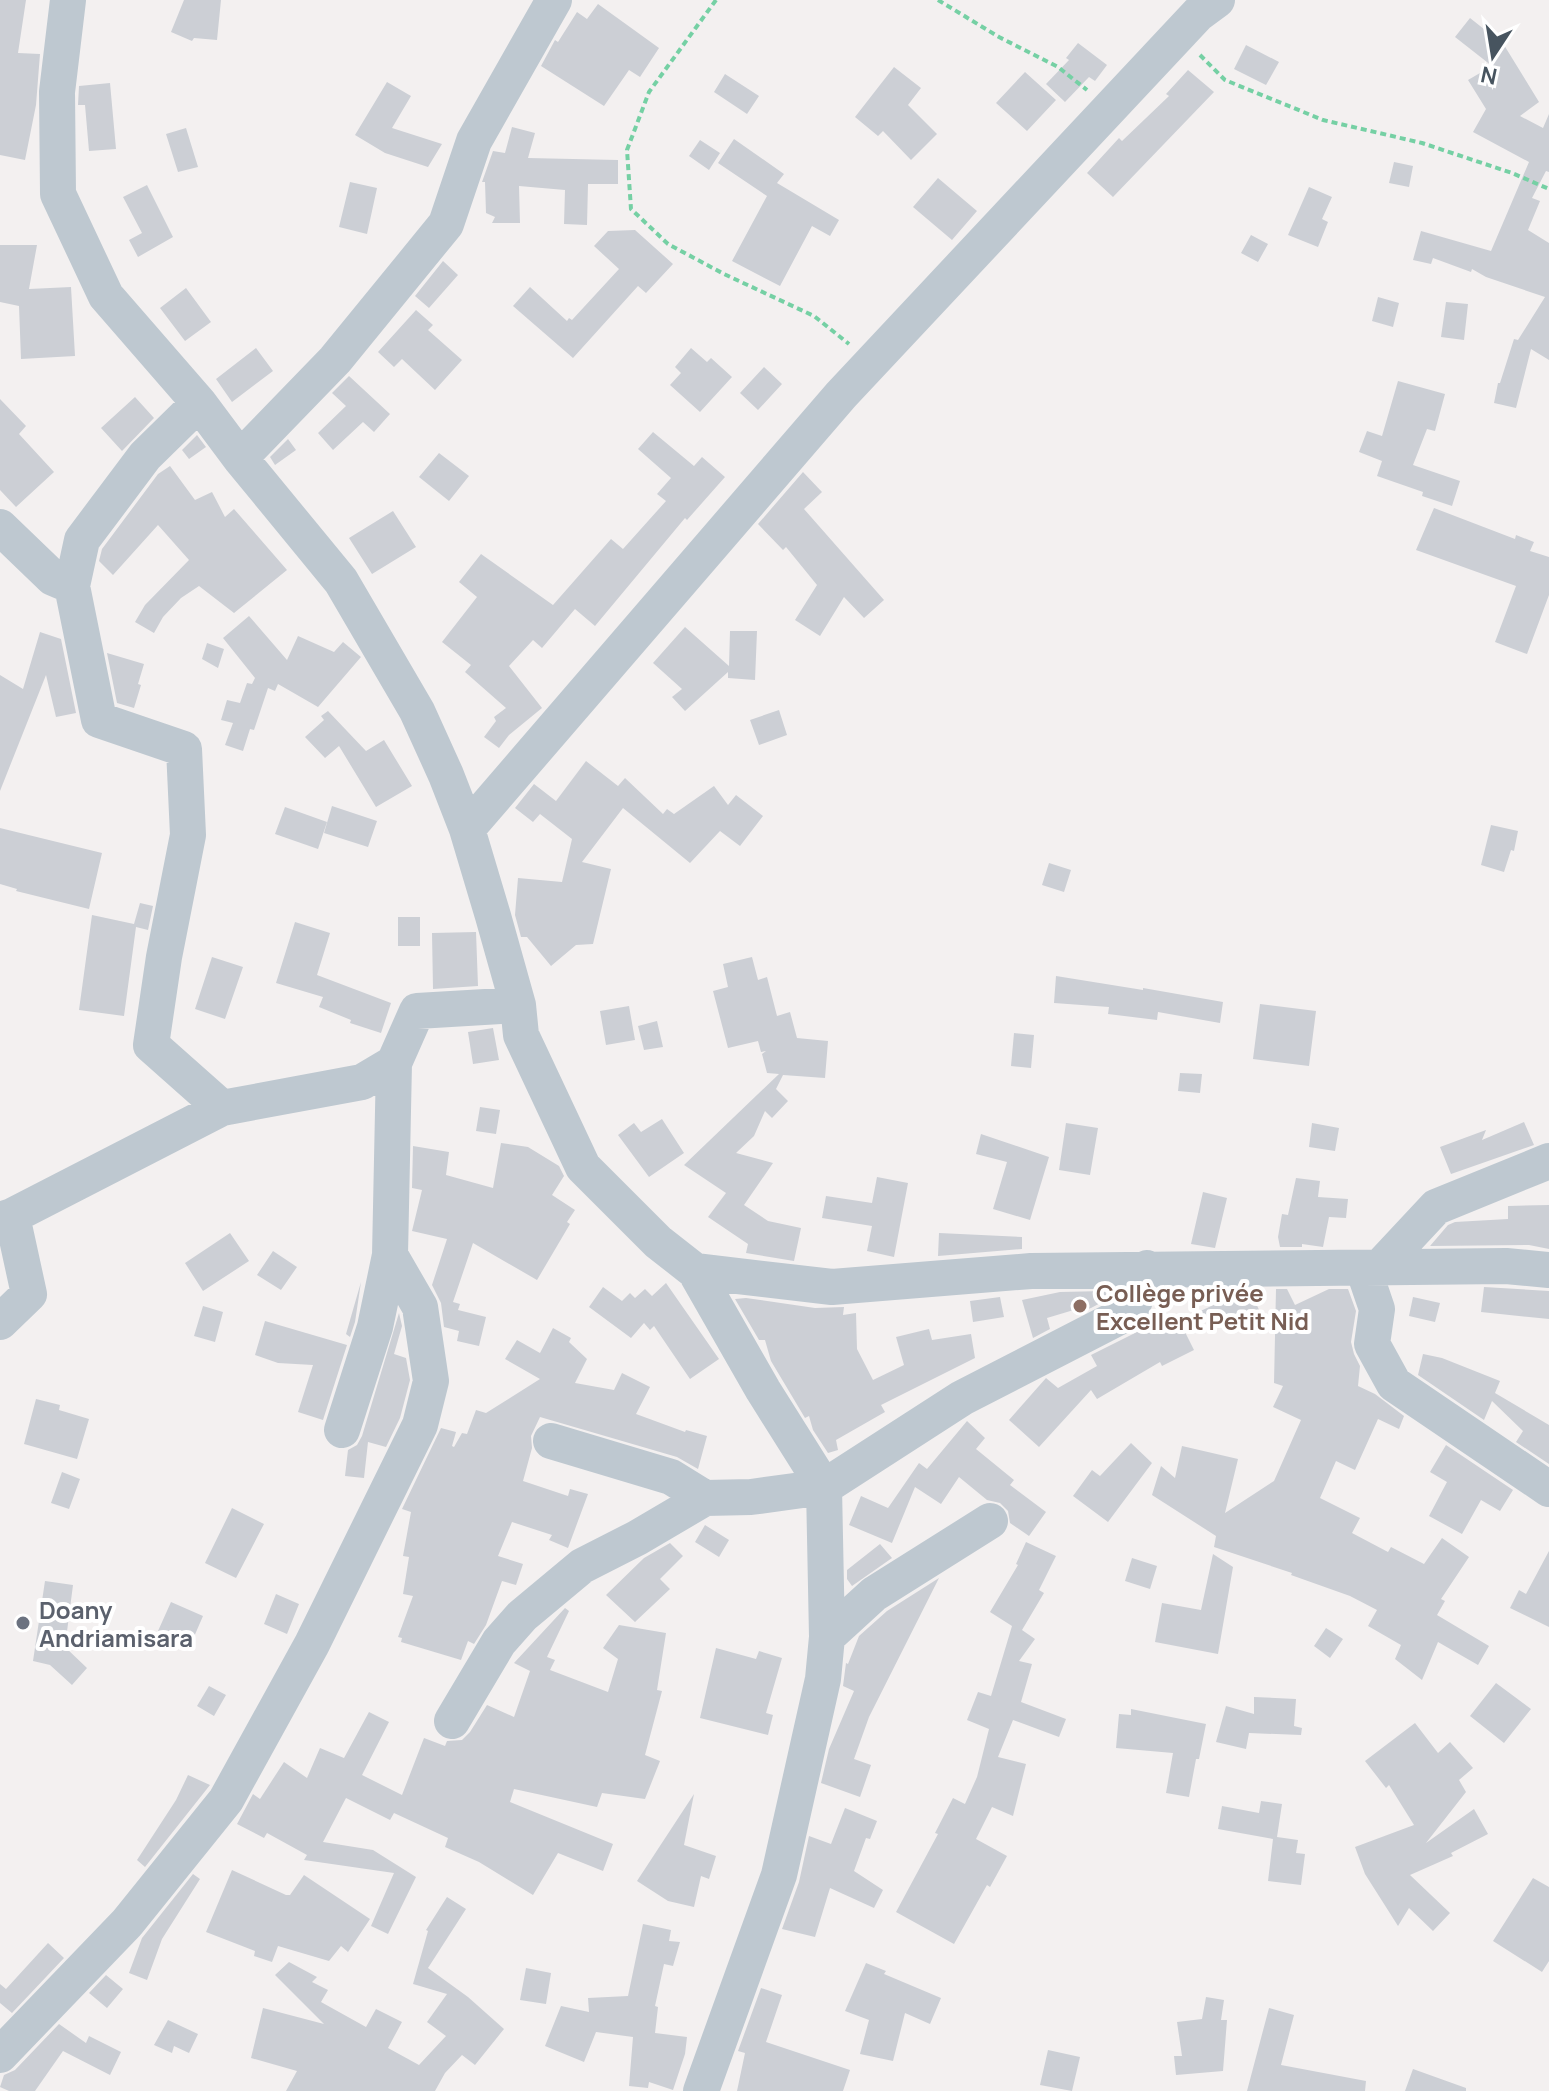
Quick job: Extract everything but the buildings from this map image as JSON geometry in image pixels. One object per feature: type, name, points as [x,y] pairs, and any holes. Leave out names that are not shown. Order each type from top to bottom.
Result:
[{"type":"street","points":[[68,0],[57,92],[58,194],[106,296],[199,403],[341,581],[417,711],[446,775],[467,829],[518,1005],[521,1035],[583,1167],[658,1242],[695,1271],[763,1390],[824,1487],[827,1637],[823,1679],[779,1875],[701,2091]]},
{"type":"street","points":[[240,458],[335,360],[446,224],[474,141],[554,0]]},
{"type":"street","points":[[467,829],[872,363],[1198,14],[1217,0]]},
{"type":"street","points":[[199,403],[145,456],[82,540],[72,586],[99,720],[184,749],[188,835],[164,957],[151,1045],[222,1108]]},
{"type":"street","points":[[0,527],[53,578],[72,586]]},
{"type":"street","points":[[446,775],[517,771]]},
{"type":"street","points":[[342,1430],[375,1327],[390,1255],[394,1063],[417,1011],[518,1005]]},
{"type":"street","points":[[0,1322],[29,1294],[6,1218],[222,1108],[362,1082],[394,1063]]},
{"type":"street","points":[[1371,1268],[1436,1207],[1549,1161]]},
{"type":"street","points":[[0,2055],[127,1923],[226,1800],[312,1644],[420,1425],[431,1381],[420,1307],[390,1255]]},
{"type":"street","points":[[695,1271],[832,1287],[1031,1271],[1147,1268],[1506,1266],[1549,1270]]},
{"type":"street","points":[[452,1721],[499,1642],[522,1616],[582,1566],[705,1498],[751,1497],[824,1487],[962,1398],[1131,1311],[1147,1268]]},
{"type":"street","points":[[1371,1268],[1377,1309],[1372,1344],[1394,1384],[1549,1489]]},
{"type":"street","points":[[551,1441],[671,1477],[705,1498]]},
{"type":"street","points":[[827,1637],[874,1594],[990,1521]]},
{"type":"path","points":[[716,0],[649,92],[627,150],[631,209],[668,244],[814,316],[872,363]]},
{"type":"path","points":[[938,0],[999,37],[1058,67],[1111,109]]},
{"type":"path","points":[[1180,35],[1225,80],[1323,120],[1422,143],[1512,173],[1549,189]]},
{"type":"place","name":"Collège privée Excellent Petit Nid","points":[[1080,1306]]},
{"type":"place","name":"Doany Andriamisara","points":[[23,1623]]}]
